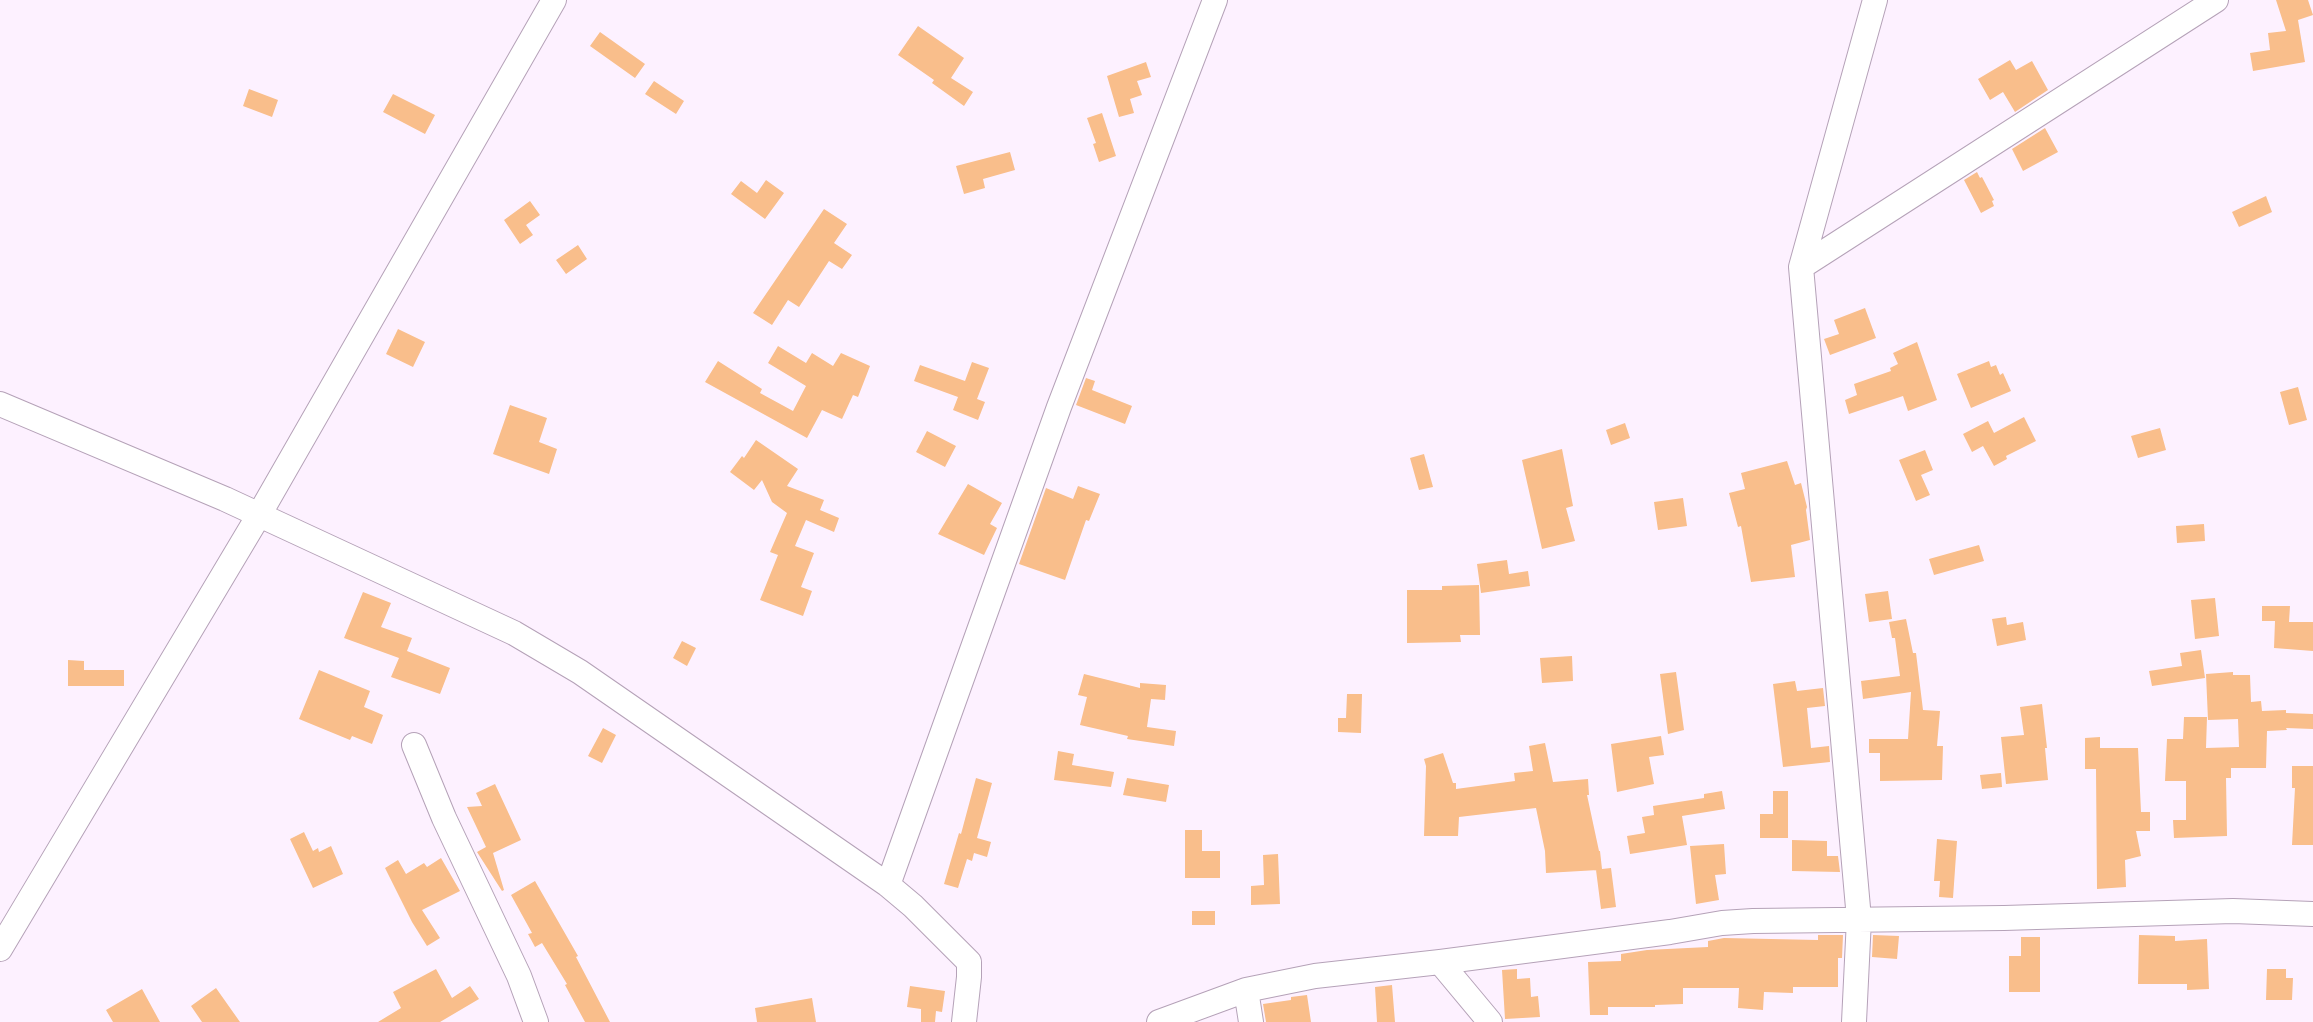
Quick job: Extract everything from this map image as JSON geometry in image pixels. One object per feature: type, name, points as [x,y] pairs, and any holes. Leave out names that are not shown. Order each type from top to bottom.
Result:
[{"type":"street","points":[[0,949],[259,515],[554,0]]},
{"type":"street","points":[[888,885],[1059,407],[1215,0]]},
{"type":"street","points":[[1854,1022],[1859,919],[1801,267],[1875,0]]},
{"type":"street","points":[[1801,267],[2216,0]]},
{"type":"street","points":[[0,404],[259,515],[514,633],[580,672],[888,885],[913,906],[969,962],[964,1022]]},
{"type":"street","points":[[414,745],[444,818],[519,976],[536,1022]]},
{"type":"street","points":[[1159,1022],[1246,990],[1315,976],[1722,923],[2233,911],[2313,914]]},
{"type":"street","points":[[1440,962],[1490,1022]]},
{"type":"street","points":[[1246,990],[1251,1022]]},
{"type":"building","points":[[2276,0],[2308,0],[2313,15],[2298,20],[2305,62],[2253,71],[2250,53],[2270,50],[2268,33],[2286,31]]},
{"type":"building","points":[[918,26],[964,58],[951,78],[973,92],[964,106],[898,55]]},
{"type":"building","points":[[600,32],[645,64],[635,78],[590,46]]},
{"type":"building","points":[[2010,60],[2016,70],[2032,61],[2048,90],[2015,112],[2003,92],[1990,100],[1978,79]]},
{"type":"building","points":[[1146,62],[1151,77],[1137,81],[1142,95],[1130,99],[1134,113],[1119,117],[1107,76]]},
{"type":"building","points":[[654,81],[684,101],[676,114],[645,94]]},
{"type":"building","points":[[249,89],[278,100],[272,117],[243,106]]},
{"type":"building","points":[[393,94],[435,115],[425,134],[383,112]]},
{"type":"building","points":[[1102,113],[1116,156],[1099,162],[1087,118]]},
{"type":"building","points":[[2045,128],[2058,152],[2023,171],[2012,149]]},
{"type":"building","points":[[1010,152],[1015,170],[983,179],[985,188],[964,194],[956,166]]},
{"type":"building","points":[[1977,172],[1994,200],[1994,206],[1981,213],[1964,180]]},
{"type":"building","points":[[766,180],[784,193],[765,219],[731,194],[741,181],[757,193]]},
{"type":"building","points":[[2266,196],[2272,212],[2239,227],[2232,212]]},
{"type":"building","points":[[530,201],[540,215],[526,225],[533,235],[520,244],[504,220]]},
{"type":"building","points":[[824,209],[847,224],[834,243],[852,255],[842,269],[829,261],[799,307],[788,300],[772,325],[753,313]]},
{"type":"building","points":[[578,245],[587,259],[566,274],[556,260]]},
{"type":"building","points":[[1865,308],[1876,338],[1830,355],[1824,339],[1839,334],[1834,320]]},
{"type":"building","points":[[398,329],[425,342],[413,367],[386,354]]},
{"type":"building","points":[[1917,342],[1937,400],[1908,411],[1903,396],[1849,414],[1845,400],[1857,395],[1854,384],[1891,371],[1890,368],[1898,364],[1893,353]]},
{"type":"building","points":[[778,346],[806,363],[812,353],[833,366],[841,353],[870,366],[858,397],[853,395],[842,419],[822,410],[807,438],[705,382],[718,361],[762,389],[760,393],[793,411],[806,386],[768,363]]},
{"type":"building","points":[[1989,361],[1991,367],[1996,365],[2000,375],[2003,373],[2011,391],[1971,408],[1957,374]]},
{"type":"building","points":[[972,362],[989,368],[977,399],[985,402],[978,420],[953,410],[958,397],[914,381],[920,365],[965,381]]},
{"type":"building","points":[[1086,378],[1095,381],[1092,390],[1132,406],[1125,424],[1076,405]]},
{"type":"building","points":[[2298,387],[2307,420],[2289,425],[2280,392]]},
{"type":"building","points":[[510,405],[547,418],[539,442],[557,449],[549,474],[493,454]]},
{"type":"building","points":[[2024,417],[2036,441],[2006,456],[2007,459],[1994,466],[1983,446],[1972,452],[1963,434],[1988,421],[1994,433]]},
{"type":"building","points":[[1625,423],[1630,438],[1611,445],[1606,430]]},
{"type":"building","points":[[2160,428],[2166,450],[2138,458],[2131,436]]},
{"type":"building","points":[[927,431],[956,446],[945,467],[916,452]]},
{"type":"building","points":[[756,440],[798,469],[787,486],[824,500],[820,510],[839,518],[834,532],[806,520],[795,546],[814,553],[801,587],[812,591],[803,616],[760,600],[778,555],[770,552],[787,513],[772,502],[762,480],[754,490],[730,472]]},
{"type":"building","points":[[1562,449],[1573,506],[1566,508],[1575,541],[1542,549],[1522,460]]},
{"type":"building","points":[[1925,450],[1933,470],[1921,475],[1930,495],[1916,501],[1899,460]]},
{"type":"building","points":[[1424,454],[1433,487],[1419,490],[1410,458]]},
{"type":"building","points":[[1787,461],[1795,485],[1801,483],[1810,540],[1791,545],[1795,577],[1751,582],[1741,526],[1738,527],[1729,493],[1745,489],[1741,473]]},
{"type":"building","points":[[968,484],[1002,503],[990,524],[997,528],[984,555],[938,534]]},
{"type":"building","points":[[1078,486],[1100,494],[1089,521],[1086,520],[1065,580],[1019,564],[1046,488],[1073,499]]},
{"type":"building","points":[[1683,498],[1687,526],[1658,530],[1654,502]]},
{"type":"building","points":[[2204,524],[2205,541],[2177,543],[2176,526]]},
{"type":"building","points":[[1979,545],[1984,561],[1934,575],[1929,559]]},
{"type":"building","points":[[1507,560],[1509,574],[1528,571],[1530,586],[1481,593],[1477,564]]},
{"type":"building","points":[[1479,585],[1480,635],[1460,635],[1461,642],[1407,643],[1407,590],[1442,590],[1442,586]]},
{"type":"building","points":[[1888,591],[1892,619],[1869,622],[1865,594]]},
{"type":"building","points":[[363,592],[391,603],[381,627],[412,638],[407,651],[450,668],[440,694],[391,677],[399,658],[344,638]]},
{"type":"building","points":[[2215,598],[2219,636],[2195,639],[2191,600]]},
{"type":"building","points":[[2262,606],[2290,606],[2289,622],[2313,622],[2313,651],[2274,648],[2275,621],[2262,621]]},
{"type":"building","points":[[2006,617],[2007,625],[2023,622],[2026,640],[1997,646],[1992,619]]},
{"type":"building","points":[[1906,619],[1913,653],[1916,653],[1923,710],[1940,711],[1937,746],[1943,746],[1942,780],[1880,781],[1880,753],[1869,753],[1869,739],[1908,739],[1911,692],[1863,699],[1861,681],[1900,676],[1895,638],[1892,638],[1889,622]]},
{"type":"building","points":[[682,641],[696,648],[687,666],[673,658]]},
{"type":"building","points":[[2201,650],[2205,678],[2152,686],[2149,671],[2182,666],[2180,653]]},
{"type":"building","points":[[1572,656],[1573,681],[1542,683],[1540,658]]},
{"type":"building","points":[[68,660],[84,661],[84,670],[124,670],[124,686],[68,686]]},
{"type":"building","points":[[319,670],[370,691],[364,707],[383,715],[372,744],[352,736],[350,740],[299,719]]},
{"type":"building","points":[[1676,672],[1684,730],[1668,734],[1660,674]]},
{"type":"building","points":[[2233,672],[2233,675],[2250,675],[2251,702],[2261,701],[2262,711],[2286,710],[2286,713],[2313,714],[2313,729],[2267,731],[2266,768],[2231,768],[2231,778],[2226,778],[2227,836],[2174,838],[2173,820],[2186,820],[2186,781],[2165,781],[2167,739],[2183,739],[2184,717],[2207,717],[2206,748],[2239,747],[2238,719],[2208,720],[2206,674]]},
{"type":"building","points":[[1084,674],[1140,688],[1140,683],[1166,685],[1165,700],[1151,699],[1147,727],[1176,731],[1174,746],[1127,739],[1128,736],[1080,725],[1087,697],[1078,695]]},
{"type":"building","points":[[1795,681],[1797,691],[1823,688],[1825,706],[1807,708],[1811,748],[1829,746],[1830,762],[1783,767],[1773,684]]},
{"type":"building","points":[[1347,694],[1362,694],[1361,733],[1338,732],[1338,718],[1346,718]]},
{"type":"building","points":[[2042,704],[2048,780],[2006,784],[2001,737],[2024,735],[2020,707]]},
{"type":"building","points":[[603,728],[616,735],[602,763],[588,756]]},
{"type":"building","points":[[1661,736],[1664,755],[1649,757],[1654,784],[1617,792],[1611,744]]},
{"type":"building","points":[[2100,737],[2100,748],[2138,748],[2141,812],[2150,812],[2150,831],[2136,831],[2141,856],[2125,860],[2126,887],[2097,889],[2096,769],[2085,769],[2085,738]]},
{"type":"building","points":[[1545,743],[1553,782],[1588,779],[1587,795],[1602,869],[1611,868],[1616,907],[1601,909],[1596,870],[1546,873],[1536,808],[1459,817],[1458,836],[1424,836],[1424,759],[1443,753],[1456,789],[1515,781],[1514,773],[1533,771],[1529,746]]},
{"type":"building","points":[[1058,751],[1074,754],[1072,765],[1114,772],[1111,787],[1054,780]]},
{"type":"building","points":[[2292,766],[2313,766],[2313,845],[2292,845],[2295,788],[2292,788]]},
{"type":"building","points":[[2001,773],[2002,787],[1982,789],[1980,775]]},
{"type":"building","points":[[976,778],[992,783],[977,838],[991,842],[987,857],[974,853],[972,861],[967,859],[958,888],[944,884]]},
{"type":"building","points":[[1127,778],[1169,785],[1166,802],[1123,795]]},
{"type":"building","points":[[495,784],[521,840],[493,853],[502,891],[477,852],[486,847],[467,807],[482,806],[476,793]]},
{"type":"building","points":[[1722,791],[1725,809],[1682,816],[1687,845],[1630,854],[1627,836],[1645,833],[1642,817],[1654,815],[1653,806],[1704,798],[1704,794]]},
{"type":"building","points":[[1773,791],[1788,791],[1788,838],[1760,838],[1760,814],[1773,814]]},
{"type":"building","points":[[1185,830],[1202,830],[1202,851],[1220,851],[1220,878],[1185,878]]},
{"type":"building","points":[[304,832],[313,851],[318,848],[319,852],[331,846],[343,874],[313,888],[290,839]]},
{"type":"building","points":[[1937,839],[1957,841],[1953,898],[1939,897],[1940,881],[1934,881]]},
{"type":"building","points":[[1792,840],[1827,841],[1827,856],[1838,856],[1840,872],[1792,871]]},
{"type":"building","points":[[1724,844],[1726,874],[1715,875],[1719,900],[1696,904],[1690,846]]},
{"type":"building","points":[[1278,854],[1280,904],[1251,905],[1251,886],[1264,885],[1263,855]]},
{"type":"building","points":[[441,858],[460,891],[422,910],[440,938],[427,946],[385,868],[398,860],[406,874],[424,863],[427,867]]},
{"type":"building","points":[[535,881],[578,956],[610,1022],[585,1022],[542,943],[535,947],[528,934],[532,933],[511,895]]},
{"type":"building","points":[[1192,911],[1215,911],[1215,925],[1192,925]]},
{"type":"building","points":[[1818,935],[1843,935],[1842,958],[1838,958],[1838,987],[1793,987],[1793,993],[1764,992],[1763,1010],[1738,1008],[1739,988],[1683,988],[1683,1004],[1608,1007],[1608,1015],[1590,1015],[1588,962],[1621,961],[1621,954],[1647,950],[1708,947],[1708,941],[1724,938],[1818,940]]},
{"type":"building","points":[[1873,935],[1899,936],[1897,959],[1872,957]]},
{"type":"building","points":[[2139,935],[2175,936],[2175,941],[2207,939],[2209,989],[2187,990],[2187,984],[2138,984]]},
{"type":"building","points":[[2021,937],[2040,937],[2040,992],[2009,992],[2009,956],[2021,956]]},
{"type":"building","points":[[436,969],[452,998],[470,986],[479,999],[440,1022],[378,1022],[401,1008],[393,992]]},
{"type":"building","points":[[1517,969],[1517,979],[1530,978],[1531,997],[1538,996],[1540,1017],[1505,1019],[1502,970]]},
{"type":"building","points":[[2267,969],[2286,969],[2286,978],[2293,978],[2292,1000],[2266,1000]]},
{"type":"building","points":[[1392,985],[1395,1022],[1377,1022],[1375,987]]},
{"type":"building","points":[[910,986],[945,991],[942,1012],[936,1011],[935,1022],[921,1022],[921,1009],[907,1007]]},
{"type":"building","points":[[216,988],[240,1022],[202,1022],[191,1006]]},
{"type":"building","points":[[142,989],[160,1022],[113,1022],[106,1010]]},
{"type":"building","points":[[1307,995],[1311,1022],[1266,1022],[1263,1004]]},
{"type":"building","points":[[812,998],[816,1022],[757,1022],[755,1008]]}]
